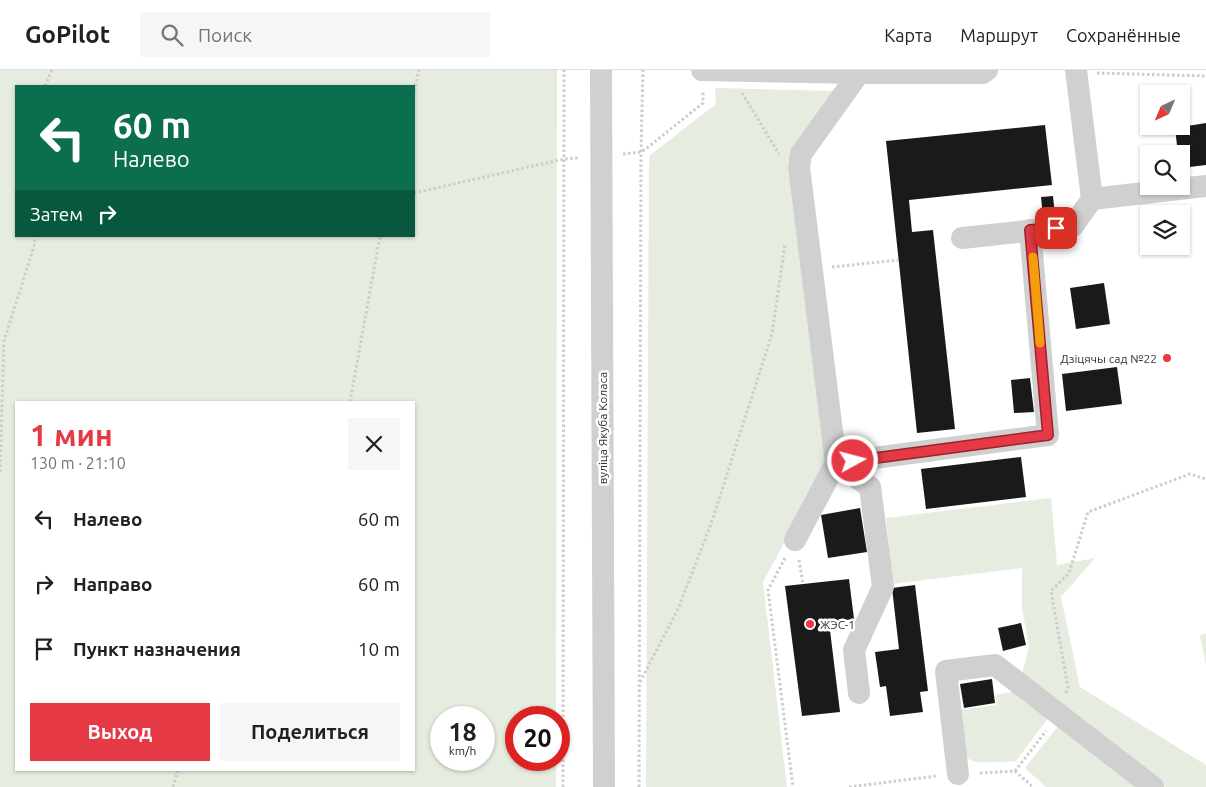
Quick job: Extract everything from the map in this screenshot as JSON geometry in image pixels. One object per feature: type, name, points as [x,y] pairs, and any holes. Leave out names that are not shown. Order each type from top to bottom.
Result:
[{"type":"street","name":"вуліца Якуба Коласа","points":[[601,70],[604,787]]},
{"type":"street","points":[[703,71],[859,74],[983,73],[987,70]]},
{"type":"street","points":[[962,238],[1073,226],[1092,199],[1076,71]]},
{"type":"street","points":[[795,540],[836,463],[798,167],[801,154],[859,74]]},
{"type":"street","points":[[1092,199],[1206,186]]},
{"type":"street","points":[[836,463],[1048,435],[1030,230]]},
{"type":"street","points":[[836,463],[870,487],[883,587],[854,650],[859,693]]},
{"type":"street","points":[[958,774],[946,671],[995,665],[1054,722],[1154,787]]},
{"type":"path","points":[[45,85],[52,70]]},
{"type":"path","points":[[415,87],[419,70]]},
{"type":"path","points":[[563,787],[564,70]]},
{"type":"path","points":[[639,787],[640,162],[643,70]]},
{"type":"path","points":[[728,71],[779,155]]},
{"type":"path","points":[[1076,71],[1206,76]]},
{"type":"path","points":[[647,148],[703,103]]},
{"type":"path","points":[[415,193],[564,159]]},
{"type":"path","points":[[0,472],[4,341],[35,243],[34,237]]},
{"type":"path","points":[[350,401],[380,237]]},
{"type":"path","points":[[640,682],[678,609],[710,524],[772,334],[786,240]]},
{"type":"path","points":[[811,269],[898,260]]},
{"type":"path","points":[[1015,771],[1054,722],[1068,688],[1051,591],[1069,574],[1088,512],[1190,474],[1206,479]]},
{"type":"path","points":[[793,787],[768,590],[795,540]]},
{"type":"path","points":[[174,787],[178,771]]},
{"type":"shaded area","points":[[0,70],[557,70],[556,706],[505,706],[505,771],[556,771],[556,787],[0,787]]},
{"type":"shaded area","points":[[715,88],[837,91],[788,161],[826,465],[763,582],[787,787],[646,787],[649,156],[716,104]]},
{"type":"shaded area","points":[[1051,498],[1057,565],[1095,558],[1061,597],[1080,687],[1206,765],[1206,787],[1165,787],[1021,678],[1029,646],[1022,609],[1022,568],[892,584],[886,518]]},
{"type":"shaded area","points":[[1206,634],[1206,665],[1200,635]]},
{"type":"shaded area","points":[[1013,692],[1048,718],[1016,761],[983,762],[968,758],[964,752],[958,710],[997,705],[995,695]]},
{"type":"shaded area","points":[[1059,725],[1140,787],[1046,787],[1025,768]]},
{"type":"building","points":[[1206,123],[1206,165],[1190,167],[1190,145],[1177,145],[1176,135],[1190,135],[1190,126]]},
{"type":"building","points":[[1045,125],[1052,185],[909,200],[912,232],[933,230],[955,429],[917,433],[886,141]]},
{"type":"building","points":[[1053,196],[1055,216],[1043,217],[1041,197]]},
{"type":"building","points":[[1104,283],[1110,324],[1076,329],[1070,288]]},
{"type":"building","points":[[1117,367],[1122,404],[1066,411],[1062,374]]},
{"type":"building","points":[[1030,378],[1034,412],[1014,413],[1011,380]]},
{"type":"building","points":[[1021,457],[1026,497],[926,509],[921,469]]},
{"type":"building","points":[[860,508],[867,552],[828,558],[821,515]]},
{"type":"building","points":[[849,579],[854,619],[829,622],[840,712],[802,716],[785,586]]},
{"type":"building","points":[[915,585],[928,691],[920,692],[923,712],[890,716],[886,686],[880,687],[875,652],[899,649],[892,588]]},
{"type":"building","points":[[1021,623],[1026,645],[1003,651],[998,628]]},
{"type":"building","points":[[992,679],[995,703],[964,708],[960,684]]},
{"type":"slow traffic","points":[[1033,257],[1040,343]]},
{"type":"place","name":"Дзіцячы сад №22","points":[[1167,358]]},
{"type":"place","name":"ЖЭС-1","points":[[810,624]]},
{"type":"route","points":[[853,461],[1048,435],[1030,230],[1056,228]]}]
